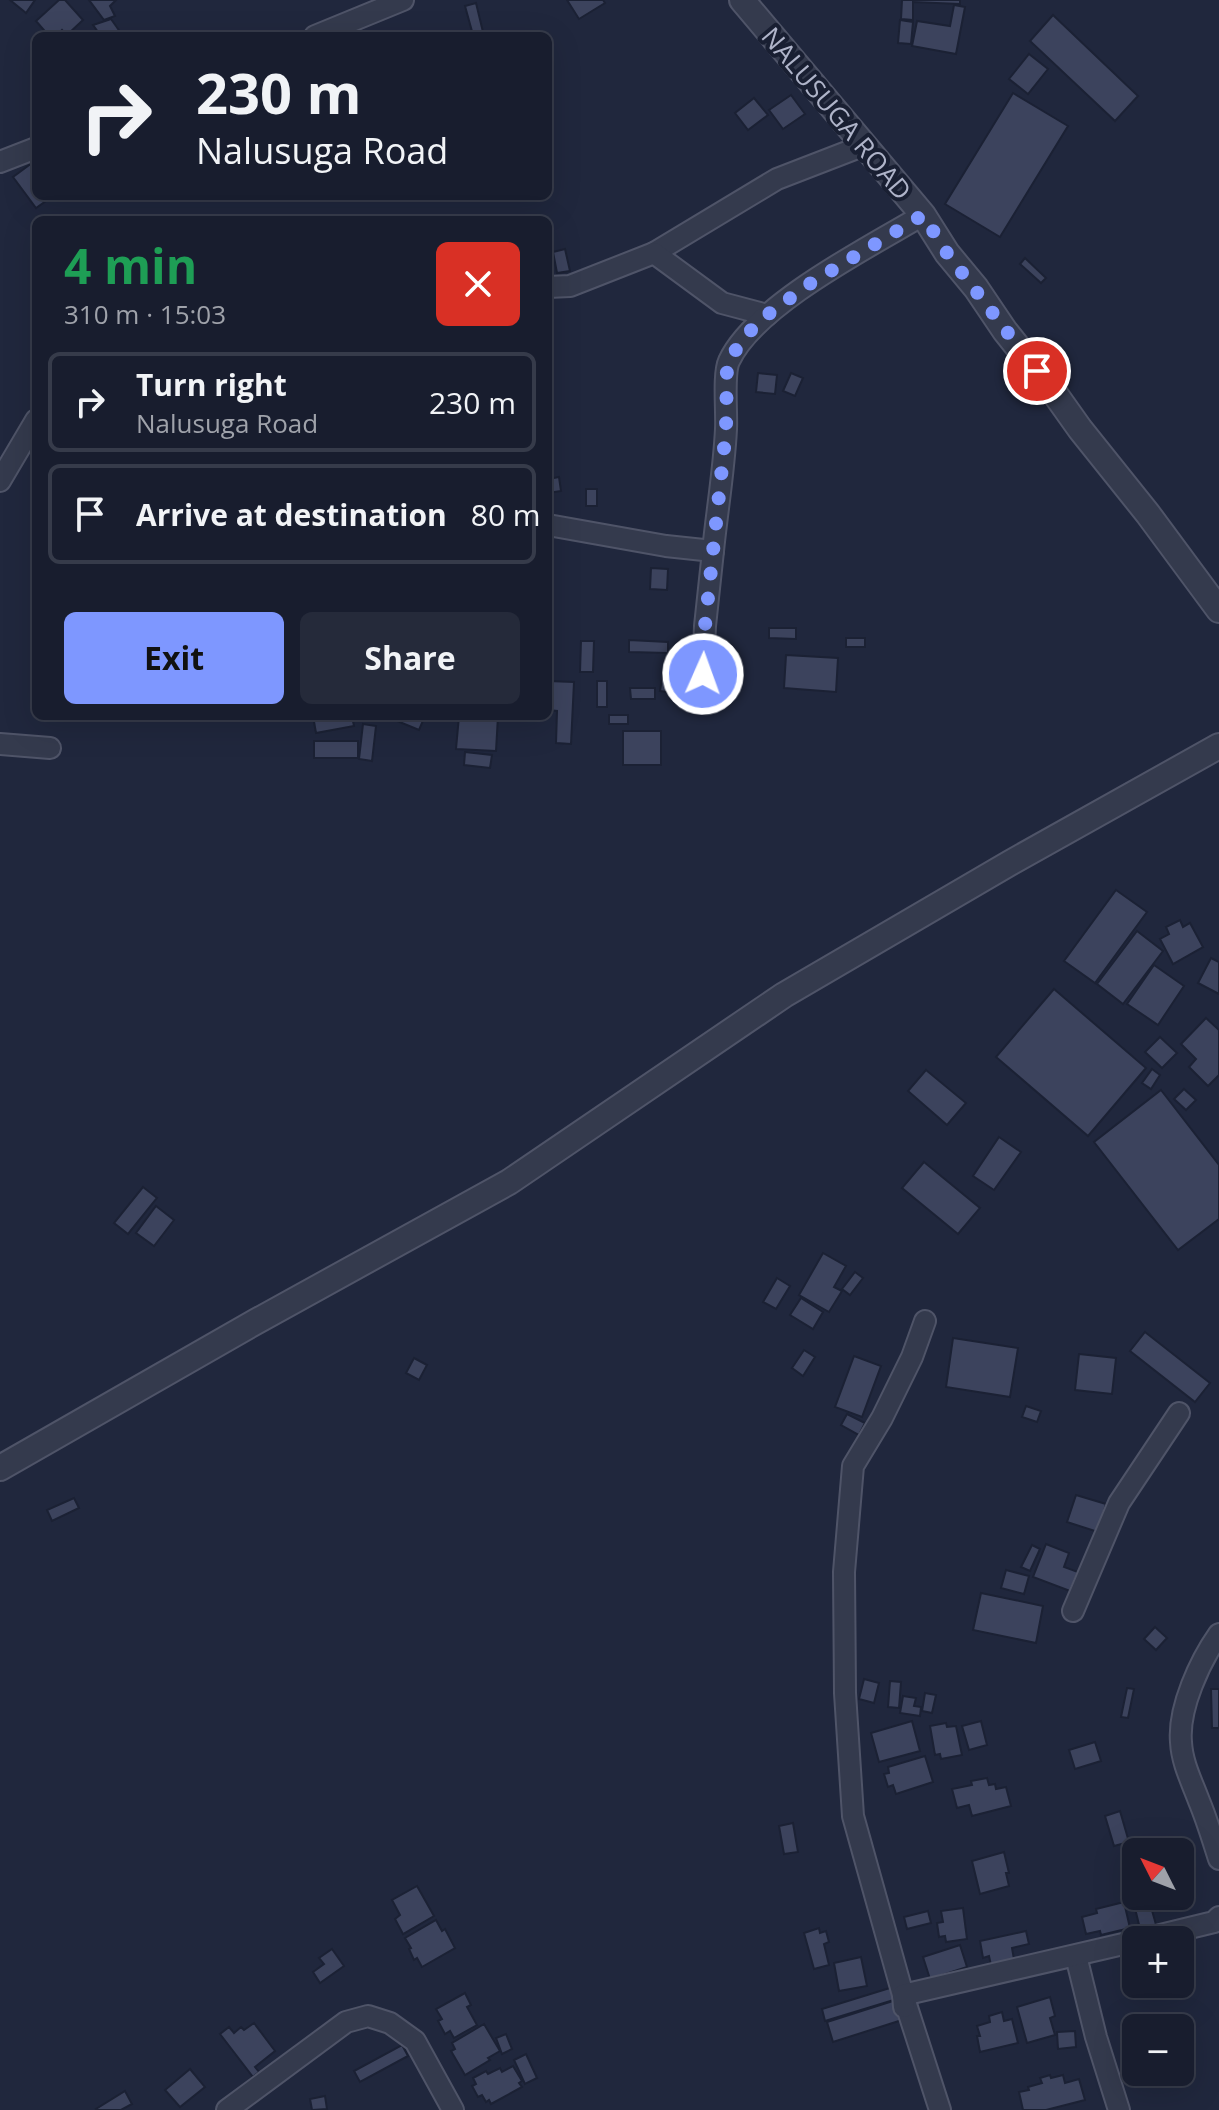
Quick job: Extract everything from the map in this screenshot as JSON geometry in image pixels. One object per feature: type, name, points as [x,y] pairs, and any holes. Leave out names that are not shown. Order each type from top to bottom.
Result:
[{"type":"street","points":[[325,32],[403,0]]},
{"type":"street","name":"NALUSUGA ROAD","points":[[742,0],[923,215],[1005,331],[1219,610]]},
{"type":"street","points":[[552,287],[570,286],[654,253],[777,179],[865,145]]},
{"type":"street","points":[[0,162],[32,150]]},
{"type":"street","points":[[703,674],[705,626],[726,430],[727,364],[744,337],[767,315],[811,283],[923,215]]},
{"type":"street","points":[[654,253],[722,303],[767,315]]},
{"type":"street","points":[[0,481],[32,427]]},
{"type":"street","points":[[552,526],[652,544],[713,551]]},
{"type":"street","points":[[0,744],[50,748]]},
{"type":"street","points":[[0,1468],[509,1182],[784,995],[997,870],[1219,746]]},
{"type":"street","points":[[925,1321],[912,1357],[888,1406],[853,1466],[844,1572],[845,1693],[853,1816],[903,1995],[940,2110]]},
{"type":"street","points":[[1073,1611],[1119,1503],[1179,1413]]},
{"type":"street","points":[[1219,1634],[1187,1696],[1180,1741],[1188,1775],[1219,1859]]},
{"type":"street","points":[[1194,1927],[1214,1922],[1219,1917]]},
{"type":"street","points":[[903,1995],[1122,1944]]},
{"type":"street","points":[[1076,1956],[1096,2037],[1119,2110]]},
{"type":"street","points":[[903,1995],[905,2027]]},
{"type":"street","points":[[227,2110],[346,2022],[368,2016],[390,2023],[415,2041],[453,2110]]},
{"type":"building","points":[[10,0],[35,0],[26,13]]},
{"type":"building","points":[[59,0],[65,0],[83,20],[70,32],[46,32],[36,21]]},
{"type":"building","points":[[89,0],[116,0],[110,6],[115,16],[104,20]]},
{"type":"building","points":[[567,0],[603,0],[605,3],[579,19]]},
{"type":"building","points":[[902,0],[960,0],[960,4],[913,2],[913,20],[901,19]]},
{"type":"building","points":[[476,3],[483,32],[472,32],[465,6]]},
{"type":"building","points":[[954,5],[965,7],[956,54],[912,46],[917,21],[950,26]]},
{"type":"building","points":[[1053,15],[1138,96],[1115,121],[1030,41]]},
{"type":"building","points":[[111,19],[120,32],[98,32],[93,25]]},
{"type":"building","points":[[900,20],[913,22],[911,44],[898,43]]},
{"type":"building","points":[[1029,54],[1048,69],[1028,94],[1009,79]]},
{"type":"building","points":[[1013,93],[1068,126],[1000,237],[945,204]]},
{"type":"building","points":[[791,95],[805,114],[783,129],[769,110]]},
{"type":"building","points":[[754,98],[768,115],[748,130],[735,113]]},
{"type":"building","points":[[32,163],[32,200],[47,200],[36,208],[13,177]]},
{"type":"building","points":[[565,249],[570,271],[557,273],[553,252]]},
{"type":"building","points":[[1025,258],[1046,278],[1041,283],[1020,264]]},
{"type":"building","points":[[758,373],[777,375],[775,394],[756,392]]},
{"type":"building","points":[[791,373],[803,378],[795,396],[783,391]]},
{"type":"building","points":[[559,477],[561,491],[552,492],[552,478]]},
{"type":"building","points":[[586,489],[597,489],[597,506],[586,506]]},
{"type":"building","points":[[651,568],[668,569],[667,590],[650,589]]},
{"type":"building","points":[[769,628],[796,628],[796,639],[769,638]]},
{"type":"building","points":[[846,638],[865,638],[865,647],[846,647]]},
{"type":"building","points":[[629,640],[668,642],[668,653],[629,652]]},
{"type":"building","points":[[581,641],[594,641],[593,672],[580,672]]},
{"type":"building","points":[[786,655],[838,658],[836,692],[784,688]]},
{"type":"building","points":[[664,665],[688,669],[683,695],[660,691]]},
{"type":"building","points":[[552,681],[574,682],[571,744],[556,743],[557,711],[552,710]]},
{"type":"building","points":[[597,681],[607,681],[607,707],[597,707]]},
{"type":"building","points":[[630,688],[655,688],[655,699],[631,699]]},
{"type":"building","points":[[609,715],[628,715],[628,724],[609,724]]},
{"type":"building","points":[[314,720],[353,720],[354,726],[316,733]]},
{"type":"building","points":[[395,720],[423,720],[419,730]]},
{"type":"building","points":[[459,720],[498,720],[496,751],[456,749]]},
{"type":"building","points":[[363,724],[376,726],[372,761],[359,759]]},
{"type":"building","points":[[623,731],[661,731],[661,765],[623,765]]},
{"type":"building","points":[[314,741],[358,741],[358,758],[314,758]]},
{"type":"building","points":[[465,752],[492,755],[490,768],[464,765]]},
{"type":"building","points":[[1116,890],[1147,912],[1095,983],[1064,961]]},
{"type":"building","points":[[1180,920],[1183,927],[1190,923],[1203,947],[1173,964],[1160,939],[1169,934],[1166,927]]},
{"type":"building","points":[[1137,931],[1163,951],[1123,1004],[1097,984]]},
{"type":"building","points":[[1211,958],[1219,962],[1219,994],[1198,983]]},
{"type":"building","points":[[1154,965],[1184,986],[1158,1025],[1127,1004]]},
{"type":"building","points":[[1054,989],[1146,1068],[1088,1136],[996,1057]]},
{"type":"building","points":[[1206,1018],[1219,1030],[1219,1075],[1208,1086],[1189,1067],[1196,1059],[1181,1044]]},
{"type":"building","points":[[1160,1037],[1177,1053],[1162,1068],[1145,1052]]},
{"type":"building","points":[[1152,1069],[1160,1075],[1151,1089],[1142,1083]]},
{"type":"building","points":[[926,1070],[966,1103],[947,1125],[908,1091]]},
{"type":"building","points":[[1184,1089],[1196,1100],[1186,1110],[1174,1099]]},
{"type":"building","points":[[1161,1090],[1219,1165],[1219,1219],[1178,1250],[1094,1142]]},
{"type":"building","points":[[999,1137],[1021,1152],[994,1190],[973,1176]]},
{"type":"building","points":[[924,1162],[980,1208],[958,1234],[902,1188]]},
{"type":"building","points":[[143,1187],[157,1198],[128,1234],[114,1223]]},
{"type":"building","points":[[156,1206],[174,1220],[154,1246],[136,1233]]},
{"type":"building","points":[[823,1253],[846,1266],[834,1287],[842,1291],[829,1312],[799,1295]]},
{"type":"building","points":[[855,1272],[863,1278],[850,1295],[842,1289]]},
{"type":"building","points":[[777,1278],[790,1286],[776,1309],[763,1302]]},
{"type":"building","points":[[801,1298],[823,1312],[813,1329],[790,1315]]},
{"type":"building","points":[[1145,1332],[1210,1383],[1195,1402],[1130,1351]]},
{"type":"building","points":[[953,1338],[1018,1348],[1010,1397],[946,1387]]},
{"type":"building","points":[[804,1350],[815,1357],[803,1376],[792,1368]]},
{"type":"building","points":[[1079,1354],[1116,1358],[1112,1394],[1075,1390]]},
{"type":"building","points":[[854,1356],[881,1366],[862,1417],[835,1407]]},
{"type":"building","points":[[414,1358],[427,1365],[419,1380],[406,1373]]},
{"type":"building","points":[[1026,1406],[1041,1411],[1037,1422],[1022,1417]]},
{"type":"building","points":[[847,1414],[865,1423],[859,1435],[841,1425]]},
{"type":"building","points":[[1076,1495],[1106,1504],[1098,1532],[1067,1522]]},
{"type":"building","points":[[74,1498],[79,1508],[52,1521],[47,1510]]},
{"type":"building","points":[[1046,1544],[1069,1553],[1064,1567],[1078,1572],[1070,1591],[1033,1577]]},
{"type":"building","points":[[1032,1545],[1040,1549],[1030,1571],[1021,1567]]},
{"type":"building","points":[[1006,1570],[1029,1576],[1024,1594],[1001,1588]]},
{"type":"building","points":[[981,1593],[1043,1606],[1036,1643],[973,1630]]},
{"type":"building","points":[[1155,1627],[1167,1638],[1156,1650],[1144,1639]]},
{"type":"building","points":[[864,1679],[879,1683],[874,1703],[859,1699]]},
{"type":"building","points":[[890,1681],[901,1682],[899,1708],[888,1707]]},
{"type":"building","points":[[1127,1688],[1134,1689],[1128,1718],[1121,1717]]},
{"type":"building","points":[[1211,1689],[1219,1689],[1219,1728],[1212,1728]]},
{"type":"building","points":[[925,1693],[936,1695],[932,1713],[922,1711]]},
{"type":"building","points":[[903,1696],[916,1698],[914,1706],[921,1707],[920,1716],[900,1713]]},
{"type":"building","points":[[912,1721],[920,1751],[879,1762],[871,1733]]},
{"type":"building","points":[[981,1721],[987,1745],[969,1750],[962,1726]]},
{"type":"building","points":[[946,1723],[947,1727],[956,1726],[962,1755],[941,1759],[940,1754],[935,1755],[930,1726]]},
{"type":"building","points":[[1095,1742],[1101,1761],[1075,1769],[1069,1750]]},
{"type":"building","points":[[925,1756],[933,1782],[896,1794],[893,1785],[888,1787],[884,1774],[889,1773],[888,1767]]},
{"type":"building","points":[[987,1778],[989,1785],[995,1784],[996,1789],[1006,1787],[1011,1806],[972,1816],[969,1805],[957,1808],[952,1789]]},
{"type":"building","points":[[1120,1811],[1128,1838],[1122,1838],[1122,1844],[1114,1846],[1105,1816]]},
{"type":"building","points":[[793,1823],[798,1852],[784,1854],[779,1826]]},
{"type":"building","points":[[1004,1852],[1009,1886],[980,1894],[972,1861]]},
{"type":"building","points":[[417,1886],[434,1916],[403,1934],[395,1919],[400,1915],[392,1900]]},
{"type":"building","points":[[1122,1902],[1130,1926],[1101,1935],[1100,1931],[1086,1934],[1082,1917],[1097,1913],[1096,1909]]},
{"type":"building","points":[[963,1908],[967,1939],[946,1942],[945,1936],[939,1937],[937,1923],[943,1922],[941,1911]]},
{"type":"building","points":[[1135,1910],[1152,1910],[1156,1926],[1139,1926]]},
{"type":"building","points":[[928,1911],[931,1923],[907,1929],[904,1917]]},
{"type":"building","points":[[436,1920],[455,1948],[422,1967],[417,1958],[414,1960],[405,1938]]},
{"type":"building","points":[[819,1928],[820,1933],[826,1931],[829,1942],[824,1944],[829,1965],[814,1969],[804,1933]]},
{"type":"building","points":[[1026,1931],[1029,1944],[1012,1948],[1015,1965],[992,1970],[989,1956],[983,1958],[980,1941]]},
{"type":"building","points":[[960,1945],[967,1967],[930,1979],[923,1957]]},
{"type":"building","points":[[332,1949],[344,1966],[320,1983],[313,1972],[324,1964],[319,1958]]},
{"type":"building","points":[[861,1957],[867,1986],[839,1991],[834,1963]]},
{"type":"building","points":[[893,1987],[897,1999],[825,2021],[822,2009]]},
{"type":"building","points":[[465,1993],[471,2005],[467,2007],[477,2025],[454,2038],[450,2031],[445,2034],[436,2009]]},
{"type":"building","points":[[1050,1997],[1055,2016],[1050,2018],[1055,2035],[1027,2043],[1017,2007]]},
{"type":"building","points":[[896,2000],[902,2020],[833,2042],[827,2022]]},
{"type":"building","points":[[1002,2012],[1004,2021],[1012,2019],[1018,2043],[980,2052],[977,2026],[990,2022],[989,2016]]},
{"type":"building","points":[[254,2023],[275,2051],[255,2067],[259,2072],[253,2077],[220,2034],[229,2027],[234,2033]]},
{"type":"building","points":[[484,2024],[500,2051],[465,2075],[451,2051],[455,2049],[452,2043]]},
{"type":"building","points":[[1075,2031],[1076,2047],[1058,2049],[1057,2032]]},
{"type":"building","points":[[506,2034],[512,2049],[502,2054],[496,2038]]},
{"type":"building","points":[[402,2045],[408,2056],[360,2082],[354,2071]]},
{"type":"building","points":[[526,2054],[537,2078],[525,2084],[514,2060]]},
{"type":"building","points":[[513,2066],[522,2087],[491,2104],[482,2095],[478,2097],[472,2086],[476,2084],[473,2078],[486,2071],[488,2074],[500,2068],[502,2072]]},
{"type":"building","points":[[190,2069],[205,2087],[180,2107],[165,2090]]},
{"type":"building","points":[[1050,2075],[1051,2078],[1063,2075],[1065,2083],[1079,2079],[1085,2100],[1046,2110],[1023,2110],[1019,2092],[1042,2083],[1040,2078]]},
{"type":"building","points":[[125,2091],[132,2104],[121,2110],[96,2109]]},
{"type":"building","points":[[325,2096],[327,2109],[312,2110],[310,2099]]},
{"type":"route","points":[[703,674],[705,626],[726,430],[727,364],[744,337],[767,315],[811,283],[923,215],[947,253],[1037,371]]}]
